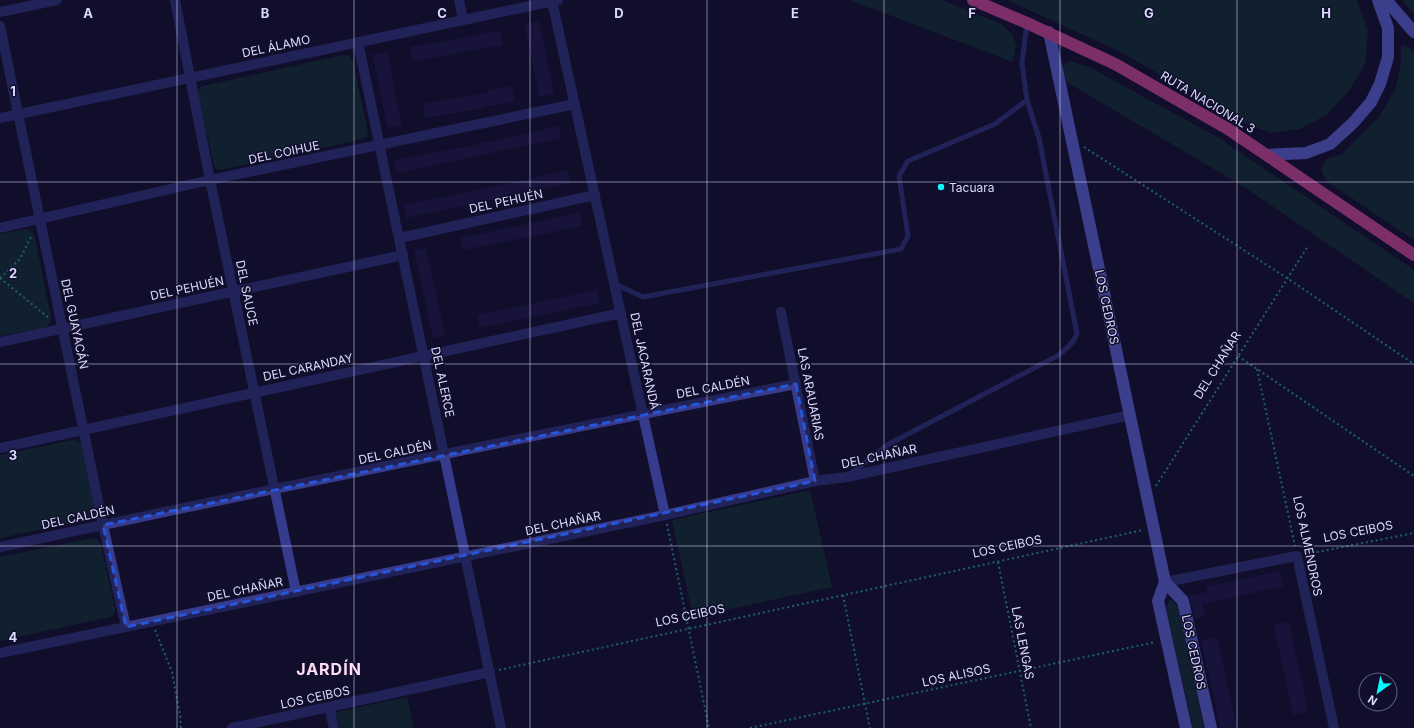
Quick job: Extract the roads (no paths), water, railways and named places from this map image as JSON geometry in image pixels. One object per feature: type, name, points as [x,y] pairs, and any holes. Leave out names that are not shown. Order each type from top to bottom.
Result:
[{"type":"highway","name":"RUTA NACIONAL 3","points":[[973,0],[1048,32],[1114,64],[1228,128],[1414,254]]},
{"type":"street","points":[[0,12],[57,0]]},
{"type":"street","name":"DEL SAUCE","points":[[175,0],[210,180],[296,592]]},
{"type":"street","points":[[459,0],[463,20]]},
{"type":"street","points":[[1266,155],[1306,153],[1330,144],[1353,123],[1371,102],[1380,84],[1388,57],[1388,28],[1378,0]]},
{"type":"street","points":[[1386,0],[1414,32]]},
{"type":"street","name":"DEL ÁLAMO","points":[[0,118],[555,1]]},
{"type":"street","name":"DEL JACARANDÁ","points":[[555,1],[575,104],[665,515]]},
{"type":"street","name":"DEL GUAYACÁN","points":[[0,26],[83,430],[126,627]]},
{"type":"street","name":"LOS CEDROS","points":[[1048,32],[1165,582],[1158,601],[1186,728]]},
{"type":"street","name":"DEL ALERCE","points":[[358,42],[501,728]]},
{"type":"street","name":"DEL COIHUE","points":[[0,228],[210,180],[575,104]]},
{"type":"street","name":"DEL PEHUÉN","points":[[400,238],[595,195]]},
{"type":"street","name":"DEL PEHUÉN","points":[[0,342],[403,255]]},
{"type":"street","name":"LAS ARAUARIAS","points":[[781,312],[815,481]]},
{"type":"street","name":"DEL CARANDAY","points":[[0,448],[621,313]]},
{"type":"street","name":"DEL CALDÉN","points":[[0,547],[643,414],[796,384]]},
{"type":"street","name":"DEL CHAÑAR","points":[[0,653],[665,515],[815,481],[847,477],[1130,416]]},
{"type":"street","name":"LOS ALMENDROS","points":[[1165,582],[1297,556],[1334,728]]},
{"type":"street","name":"LOS CEDROS","points":[[1165,582],[1183,601],[1210,728]]},
{"type":"street","name":"LOS CEIBOS","points":[[232,728],[490,672]]},
{"type":"street","points":[[329,707],[334,728]]},
{"type":"lane","points":[[847,477],[889,444],[1057,356],[1075,340],[1077,334],[1039,138],[1027,100],[1022,63],[1027,23]]},
{"type":"lane","points":[[614,283],[643,297],[901,249],[908,236],[899,176],[908,160],[995,124],[1027,100]]},
{"type":"place","name":"Tacuara","points":[[941,187]]},
{"type":"district","name":"JARDÍN","points":[[329,669]]}]
